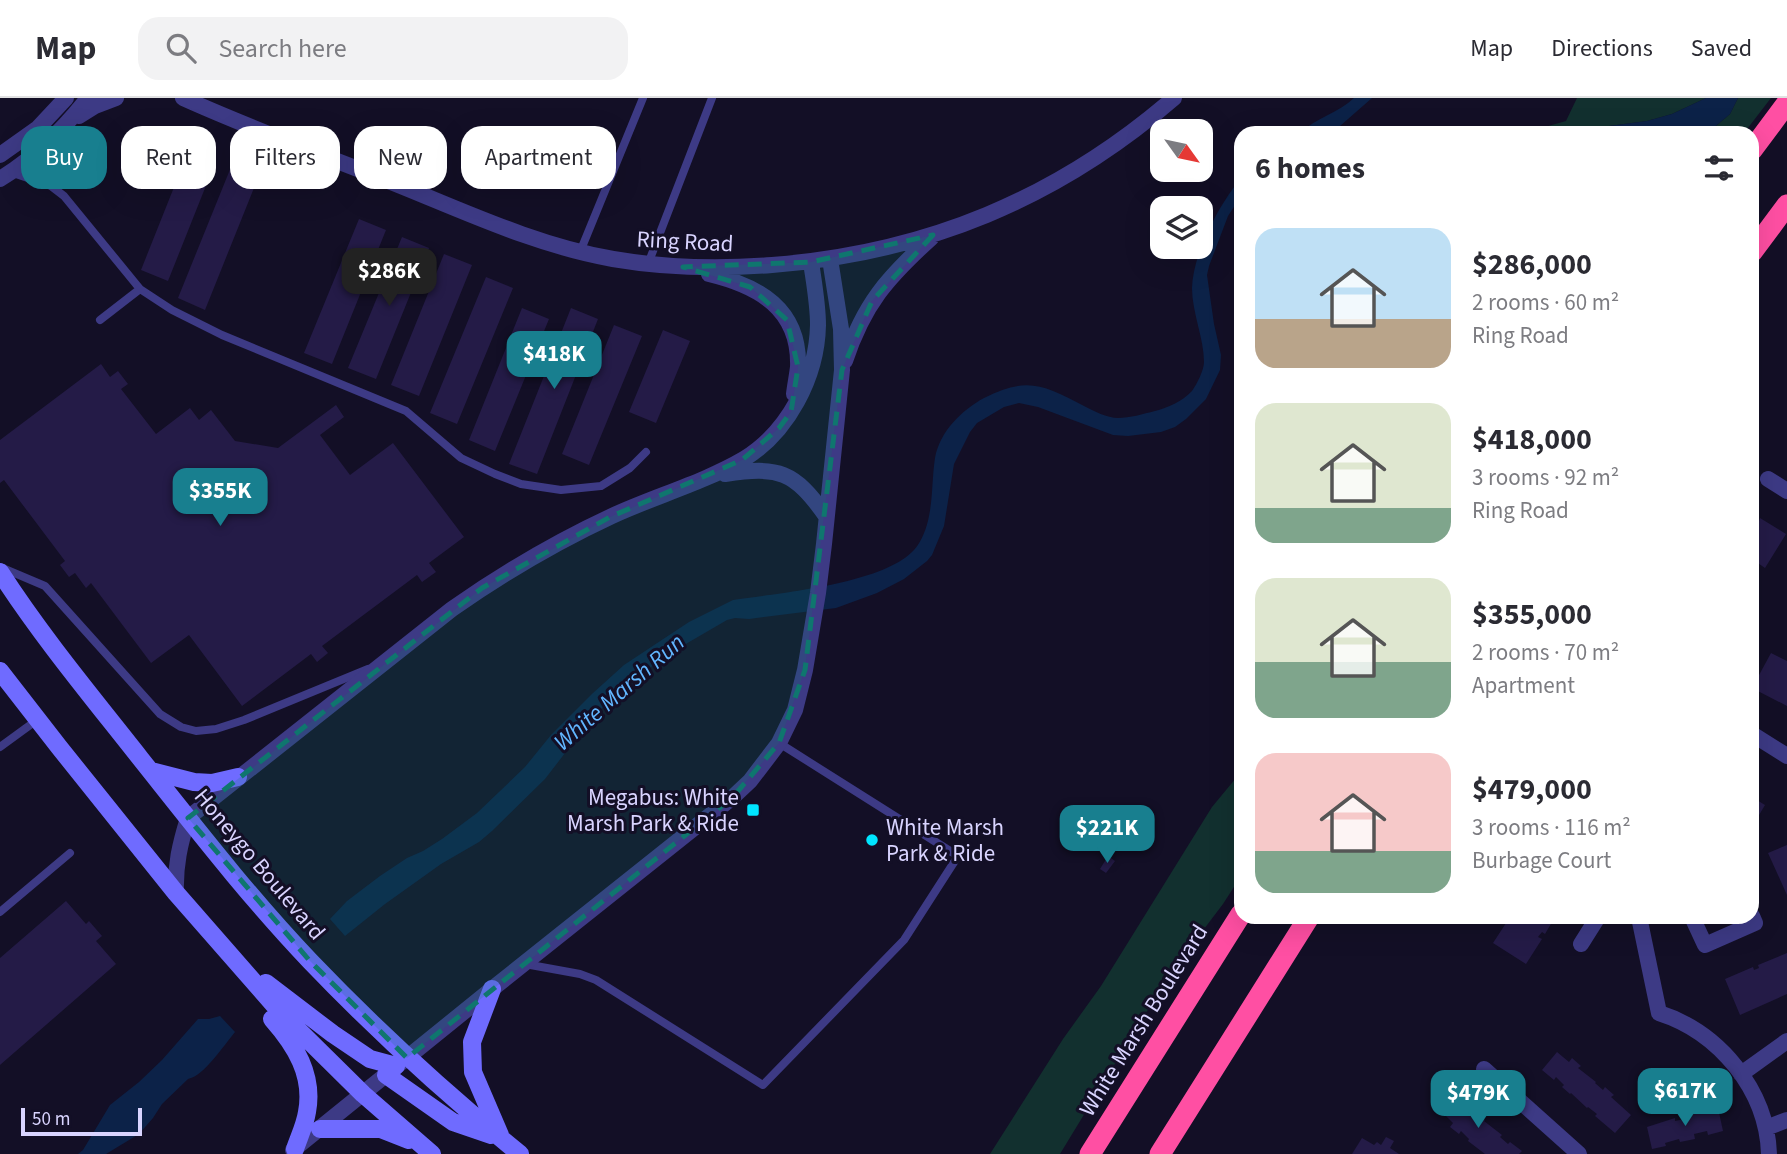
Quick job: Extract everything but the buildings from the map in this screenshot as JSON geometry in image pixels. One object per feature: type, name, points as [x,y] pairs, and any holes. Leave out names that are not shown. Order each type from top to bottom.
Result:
[{"type":"highway","points":[[1759,141],[1787,103]]},
{"type":"highway","points":[[1759,243],[1787,205]]},
{"type":"highway","name":"White Marsh Boulevard","points":[[1090,1154],[1235,924]]},
{"type":"highway","points":[[1160,1154],[1305,924]]},
{"type":"highway","points":[[1075,1154],[1174,1006],[1208,966]]},
{"type":"main road","name":"Honeygo Boulevard","points":[[0,570],[53,648],[188,818],[396,1066],[520,1154]]},
{"type":"main road","points":[[0,671],[176,893],[281,1013],[363,1094],[427,1150]]},
{"type":"main road","points":[[151,771],[180,780],[203,783],[238,778]]},
{"type":"main road","points":[[199,920],[249,991],[290,1040],[303,1066],[308,1087],[307,1112],[292,1151]]},
{"type":"main road","points":[[233,958],[370,1059],[396,1066],[453,1122],[501,1138]]},
{"type":"main road","points":[[492,989],[472,1042],[472,1063],[473,1072],[501,1138]]},
{"type":"main road","points":[[320,1129],[381,1129],[427,1150]]},
{"type":"street","points":[[39,126],[50,98]]},
{"type":"street","points":[[40,126],[66,98]]},
{"type":"street","points":[[5,176],[40,150],[88,98]]},
{"type":"street","points":[[68,122],[95,106],[116,98]]},
{"type":"street","name":"Ring Road","points":[[183,98],[493,223],[580,252],[682,267],[811,262],[867,253],[933,235],[1008,206],[1057,181],[1135,131],[1174,98]]},
{"type":"street","points":[[0,155],[21,140]]},
{"type":"street","points":[[842,370],[859,323],[872,301],[900,267],[933,235]]},
{"type":"street","points":[[292,1151],[733,797],[750,781],[779,743],[795,710],[803,680],[824,544],[842,370],[841,330],[830,259]]},
{"type":"street","points":[[176,893],[179,846],[188,818],[452,609],[520,565],[610,517],[709,476],[742,460],[766,442],[791,412],[810,370],[816,338],[817,309],[811,262]]},
{"type":"street","points":[[682,267],[733,279],[776,305],[787,320],[797,348],[798,367],[791,412]]},
{"type":"street","points":[[709,476],[752,470],[788,476],[813,497],[826,516]]},
{"type":"street","points":[[1768,479],[1787,491]]},
{"type":"street","points":[[1759,738],[1787,756]]},
{"type":"street","points":[[1581,944],[1594,924]]},
{"type":"street","points":[[1640,924],[1659,1013],[1673,1017],[1701,1034],[1720,1049],[1741,1074],[1752,1091],[1766,1128],[1769,1154]]},
{"type":"street","points":[[1695,924],[1705,945],[1753,924]]},
{"type":"street","points":[[1741,1074],[1787,1041]]},
{"type":"street","points":[[1484,1069],[1579,1154]]},
{"type":"street","points":[[1766,1128],[1787,1120]]},
{"type":"lane","points":[[580,252],[643,98]]},
{"type":"lane","points":[[648,264],[712,98]]},
{"type":"lane","points":[[5,176],[51,186],[64,196],[140,289],[172,310],[222,335],[406,411],[461,458],[495,474],[521,484],[561,490],[601,485],[630,468],[646,452]]},
{"type":"lane","points":[[100,320],[140,289]]},
{"type":"lane","points":[[0,570],[45,586],[160,714],[181,727],[196,731],[216,729],[244,720],[381,664]]},
{"type":"lane","points":[[0,747],[37,720]]},
{"type":"lane","points":[[524,963],[587,976],[763,1085],[904,940],[958,856],[779,743]]},
{"type":"lane","points":[[0,912],[70,853]]},
{"type":"highlighted area","points":[[933,235],[872,301],[842,370],[805,670],[779,743],[733,797],[407,1058],[309,960],[188,818],[482,588],[610,517],[742,460],[779,428],[791,412],[798,367],[787,320],[750,287],[683,267],[811,262]]},
{"type":"green space","points":[[1577,98],[1706,98],[1672,114],[1647,121],[1609,126],[1548,126],[1566,121]]},
{"type":"green space","points":[[1738,98],[1771,98],[1749,126],[1716,126],[1730,114]]},
{"type":"green space","points":[[1234,780],[1234,887],[1155,998],[1060,1154],[990,1154],[1063,1039],[1101,986],[1212,807]]},
{"type":"water","points":[[1354,98],[1372,98],[1340,126],[1309,126],[1313,123]]},
{"type":"water","points":[[1706,98],[1738,98],[1730,114],[1716,126],[1609,126],[1647,121],[1672,114]]},
{"type":"water","name":"White Marsh Run","points":[[1234,188],[1234,207],[1213,255],[1213,221]]},
{"type":"water","name":"White Marsh Run","points":[[1212,259],[1207,275],[1221,355],[1220,370],[1206,399],[1186,419],[1161,432],[1128,436],[1113,435],[1038,407],[1019,403],[1004,407],[977,423],[970,432],[954,464],[944,526],[932,555],[904,579],[877,593],[836,608],[727,620],[672,652],[605,705],[545,779],[479,842],[441,864],[345,936],[330,919],[347,901],[380,876],[442,839],[477,813],[525,767],[551,735],[624,665],[689,622],[733,600],[829,585],[855,579],[899,562],[914,550],[922,538],[931,502],[935,458],[942,439],[960,415],[984,398],[1012,387],[1035,386],[1058,393],[1101,414],[1118,418],[1160,410],[1188,395],[1198,381],[1204,362],[1192,288],[1197,260]]},
{"type":"water","points":[[220,1016],[235,1032],[201,1072],[188,1079],[162,1104],[139,1134],[106,1154],[78,1154],[110,1105],[162,1060],[198,1019]]},
{"type":"place","name":"Megabus: White Marsh Park & Ride","points":[[753,810]]},
{"type":"place","name":"White Marsh Park & Ride","points":[[872,840]]}]
